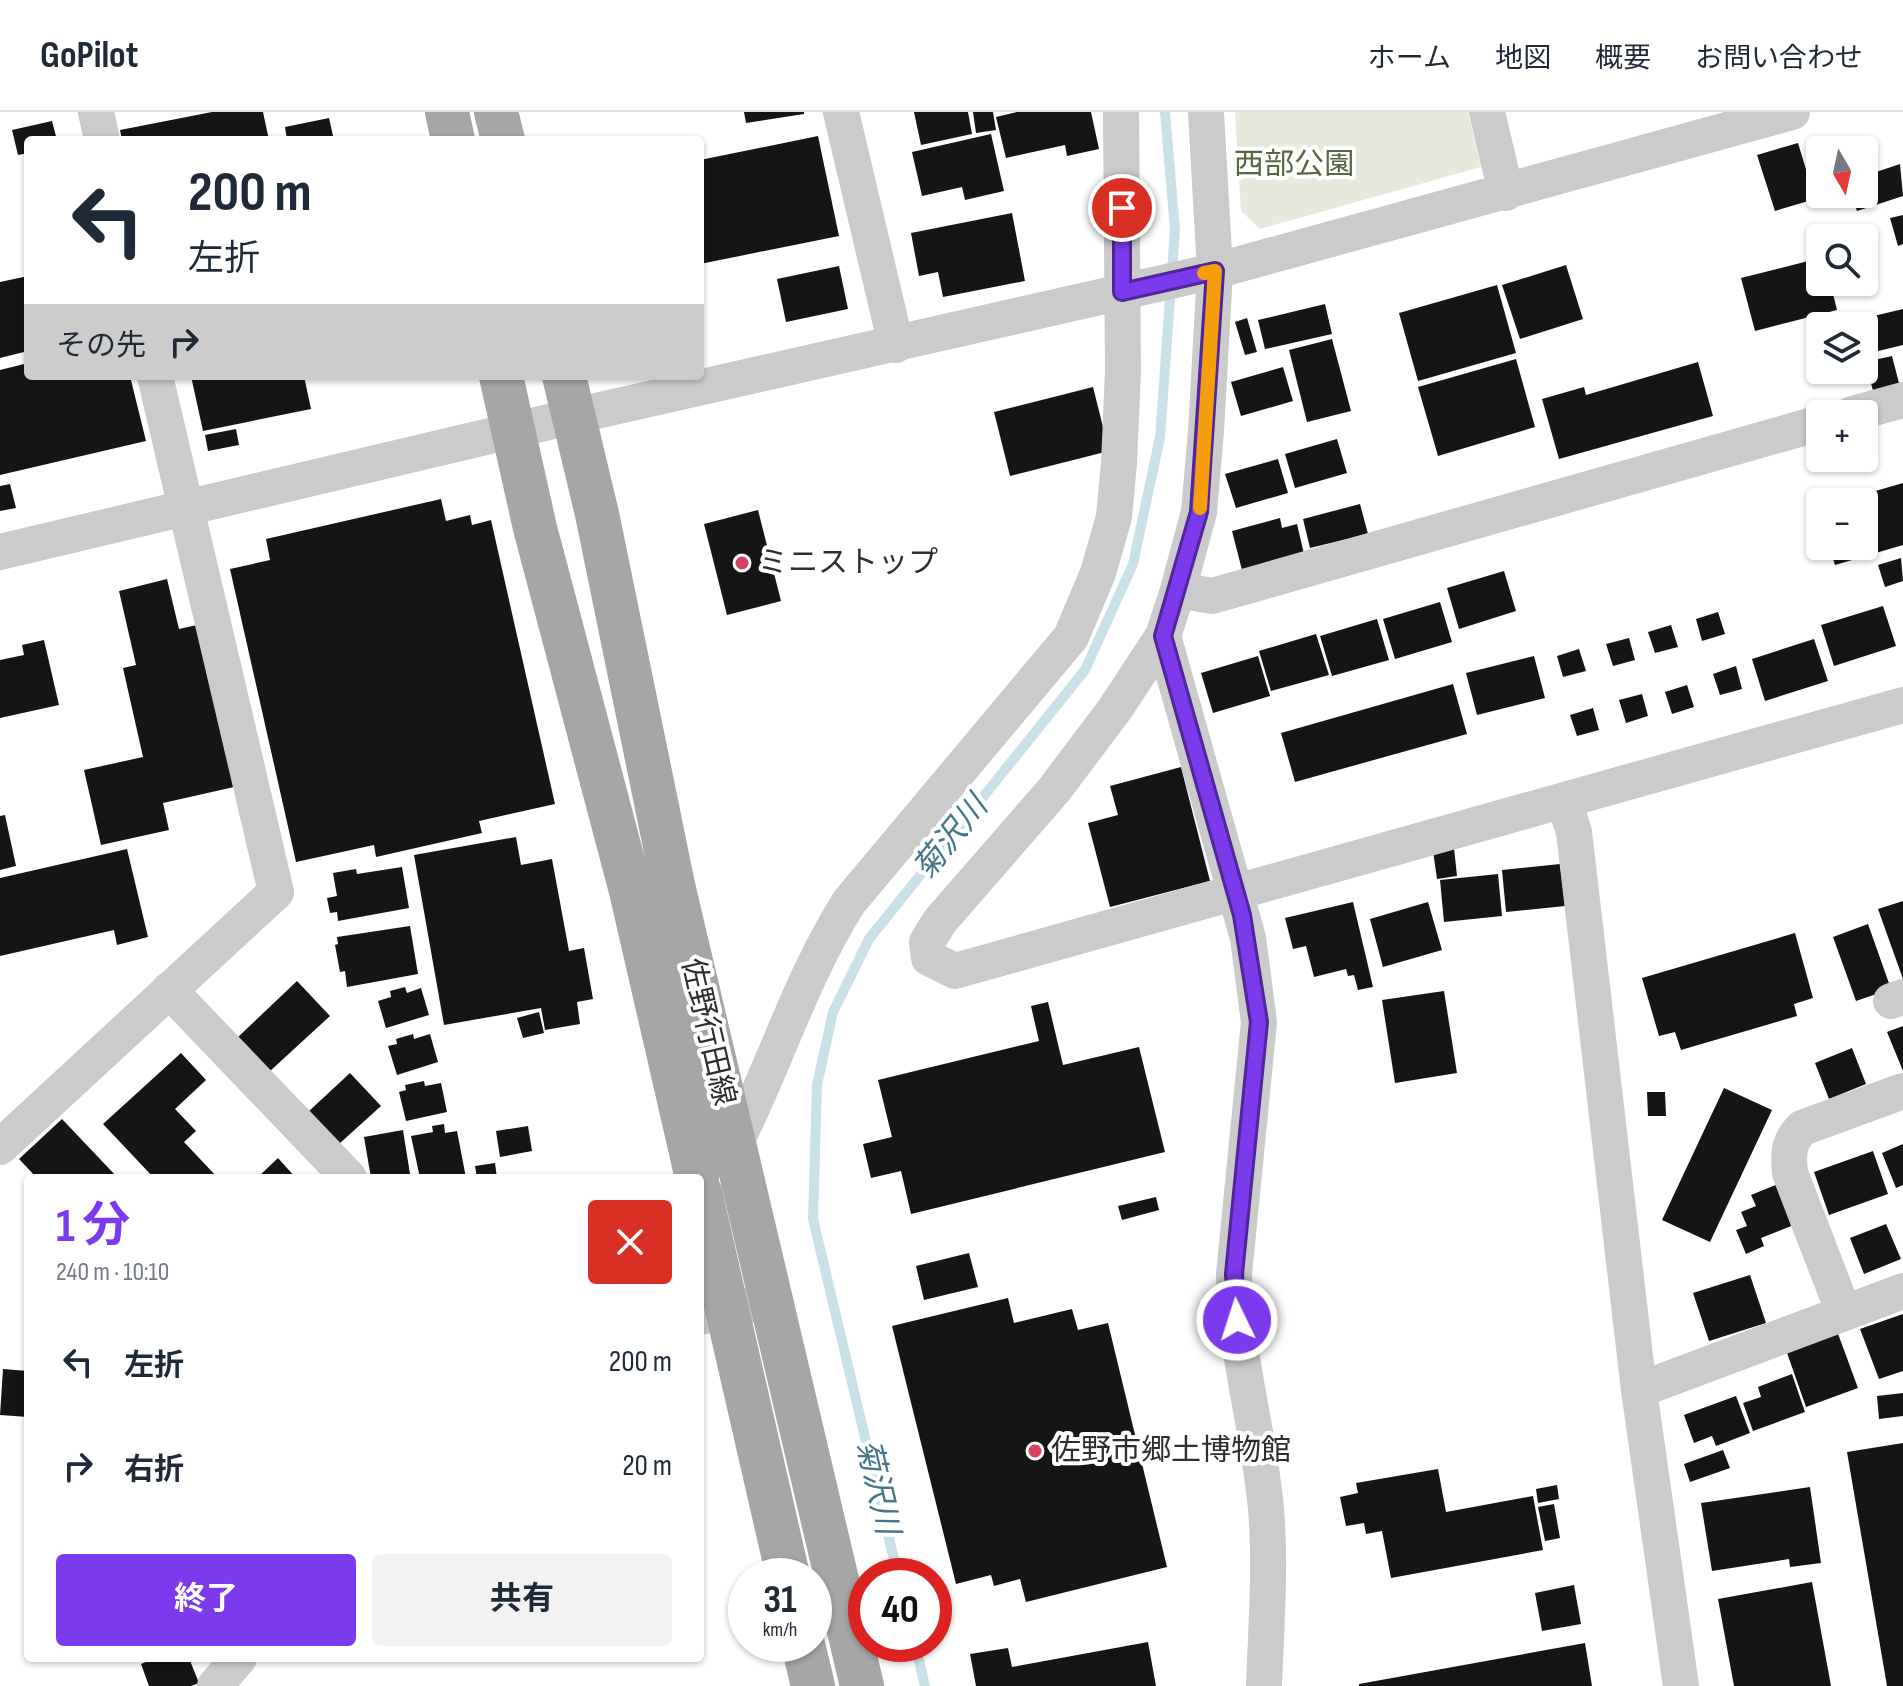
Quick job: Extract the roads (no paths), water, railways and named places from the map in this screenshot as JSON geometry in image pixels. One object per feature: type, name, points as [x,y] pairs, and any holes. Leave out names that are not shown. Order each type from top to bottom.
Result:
[{"type":"main road","points":[[447,112],[452,136]]},
{"type":"main road","points":[[496,112],[502,136]]},
{"type":"main road","name":"佐野行田線","points":[[502,380],[631,891],[696,1174]]},
{"type":"main road","name":"佐野行田線","points":[[569,396],[673,885],[862,1686]]},
{"type":"main road","points":[[704,1227],[714,1314],[783,1558]]},
{"type":"main road","points":[[807,1662],[813,1686]]},
{"type":"street","points":[[96,112],[101,136]]},
{"type":"street","points":[[841,112],[896,345]]},
{"type":"street","points":[[735,1144],[764,1087],[821,947],[849,902],[1071,637],[1098,573],[1114,517],[1123,371],[1132,290],[1121,112]]},
{"type":"street","points":[[1206,112],[1206,273],[1199,512],[1163,636],[1115,709],[1054,790],[940,921],[927,942],[929,958],[955,971],[1903,705]]},
{"type":"street","points":[[1487,112],[1506,193]]},
{"type":"street","points":[[704,375],[896,345],[1206,273],[1792,112]]},
{"type":"street","points":[[0,1147],[276,892],[156,380]]},
{"type":"street","points":[[0,552],[513,431],[569,396],[672,380]]},
{"type":"street","points":[[1878,407],[1903,400]]},
{"type":"street","points":[[1178,590],[1212,596],[1806,427]]},
{"type":"street","points":[[1163,636],[1237,892],[1248,938],[1259,1022],[1234,1274],[1235,1303],[1266,1510],[1264,1686]]},
{"type":"street","points":[[1564,801],[1574,832],[1639,1390],[1681,1686]]},
{"type":"street","points":[[169,990],[345,1174]]},
{"type":"street","points":[[1844,1313],[1790,1173],[1788,1155],[1793,1137],[1802,1128],[1903,1091]]},
{"type":"street","points":[[1639,1390],[1903,1291]]},
{"type":"street","points":[[714,1314],[772,1300]]},
{"type":"street","points":[[215,1686],[236,1662]]},
{"type":"waterway","name":"菊沢川","points":[[894,1558],[813,1219],[817,1085],[833,1012],[869,939],[1085,670],[1133,564],[1160,437],[1175,230],[1165,112]]},
{"type":"waterway","name":"菊沢川","points":[[919,1662],[925,1686]]},
{"type":"place","name":"ミニストップ","points":[[742,563]]},
{"type":"place","name":"佐野市郷土博物館","points":[[1035,1451]]},
{"type":"park label","name":"西部公園","points":[[1294,165]]}]
